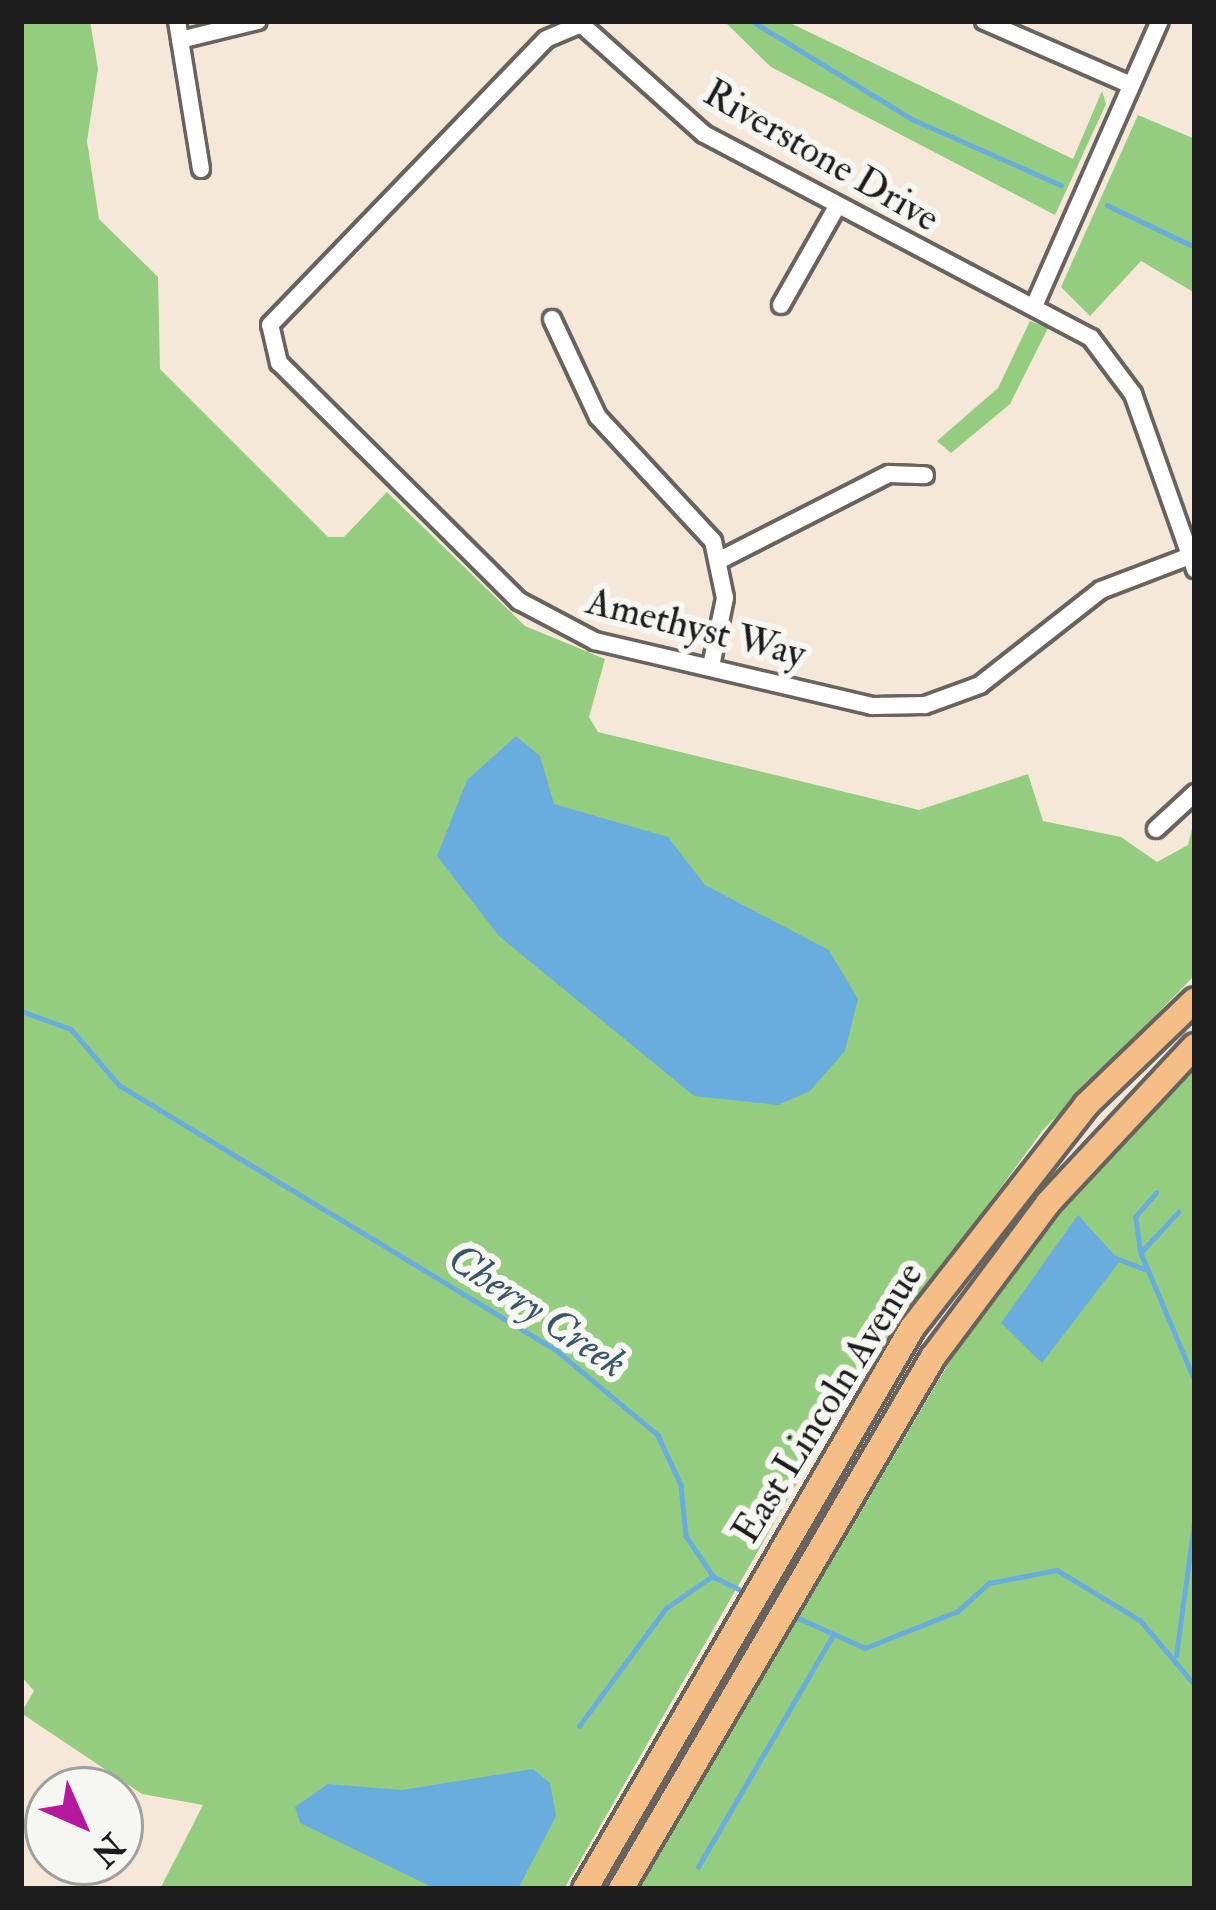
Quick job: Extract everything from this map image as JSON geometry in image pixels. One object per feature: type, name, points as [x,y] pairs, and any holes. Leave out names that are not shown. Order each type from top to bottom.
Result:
[{"type":"main road","name":"East Lincoln Avenue","points":[[585,1889],[814,1489],[983,1228],[1086,1105],[1195,1000]]},
{"type":"main road","name":"East Lincoln Avenue","points":[[621,1889],[843,1505],[999,1263],[1195,1046]]},
{"type":"street","points":[[201,169],[179,30],[258,21]]},
{"type":"street","points":[[984,21],[1131,85]]},
{"type":"street","points":[[1036,304],[1160,21]]},
{"type":"street","name":"Riverstone Drive","points":[[268,335],[282,305],[574,23],[693,126],[836,208],[1083,330],[1119,370],[1192,562]]},
{"type":"street","points":[[781,305],[836,208]]},
{"type":"street","points":[[552,319],[598,417],[695,513],[720,560],[725,598],[711,666]]},
{"type":"street","name":"Amethyst Way","points":[[268,335],[279,363],[530,610],[582,636],[872,706],[925,705],[980,685],[1101,590],[1192,562]]},
{"type":"street","points":[[720,560],[889,475],[925,475]]},
{"type":"street","points":[[1156,829],[1195,793]]},
{"type":"green space","points":[[21,21],[90,21],[98,69],[87,141],[99,219],[158,277],[160,369],[328,537],[344,537],[387,492],[525,626],[605,659],[589,717],[598,732],[919,810],[1028,774],[1043,821],[1121,837],[1157,862],[1188,845],[1195,817],[1195,975],[1043,1130],[846,1398],[564,1889],[160,1889],[203,1805],[144,1794],[144,1766],[100,1766],[21,1713],[34,1691],[21,1676]]},
{"type":"green space","points":[[724,21],[786,21],[1073,159],[1102,91],[1106,104],[1055,215],[771,67]]},
{"type":"green space","points":[[1138,115],[1195,139],[1195,293],[1141,261],[1090,316],[1061,287]]},
{"type":"green space","points":[[1030,321],[1048,328],[1010,404],[951,453],[937,441],[998,388]]},
{"type":"green space","points":[[1195,1066],[1195,1889],[638,1889],[957,1349],[1066,1203]]},
{"type":"green space","points":[[819,1504],[828,1509],[657,1818],[648,1813]]},
{"type":"water","points":[[516,736],[540,756],[554,804],[668,837],[705,885],[829,950],[858,999],[845,1051],[810,1091],[778,1105],[694,1096],[499,936],[437,856],[467,780]]},
{"type":"water","points":[[1078,1215],[1120,1261],[1042,1363],[1001,1323]]},
{"type":"water","points":[[533,1769],[550,1783],[556,1816],[518,1889],[436,1889],[300,1823],[295,1807],[328,1784],[402,1790]]},
{"type":"waterway","points":[[752,21],[912,119],[1061,185]]},
{"type":"waterway","points":[[1107,205],[1195,247]]},
{"type":"waterway","name":"Cherry Creek","points":[[21,1011],[71,1029],[119,1085],[556,1350],[658,1435],[681,1485],[686,1536],[714,1577],[749,1594]]},
{"type":"waterway","points":[[1140,1251],[1135,1217],[1156,1193]]},
{"type":"waterway","points":[[1179,1212],[1141,1253],[1195,1381]]},
{"type":"waterway","points":[[1116,1258],[1144,1269]]},
{"type":"waterway","points":[[1176,1656],[1195,1516]]},
{"type":"waterway","name":"Cherry Creek","points":[[792,1615],[865,1648],[958,1611],[989,1583],[1057,1570],[1140,1620],[1195,1685]]},
{"type":"waterway","points":[[579,1726],[666,1608],[711,1577]]},
{"type":"waterway","points":[[698,1867],[833,1635]]}]
